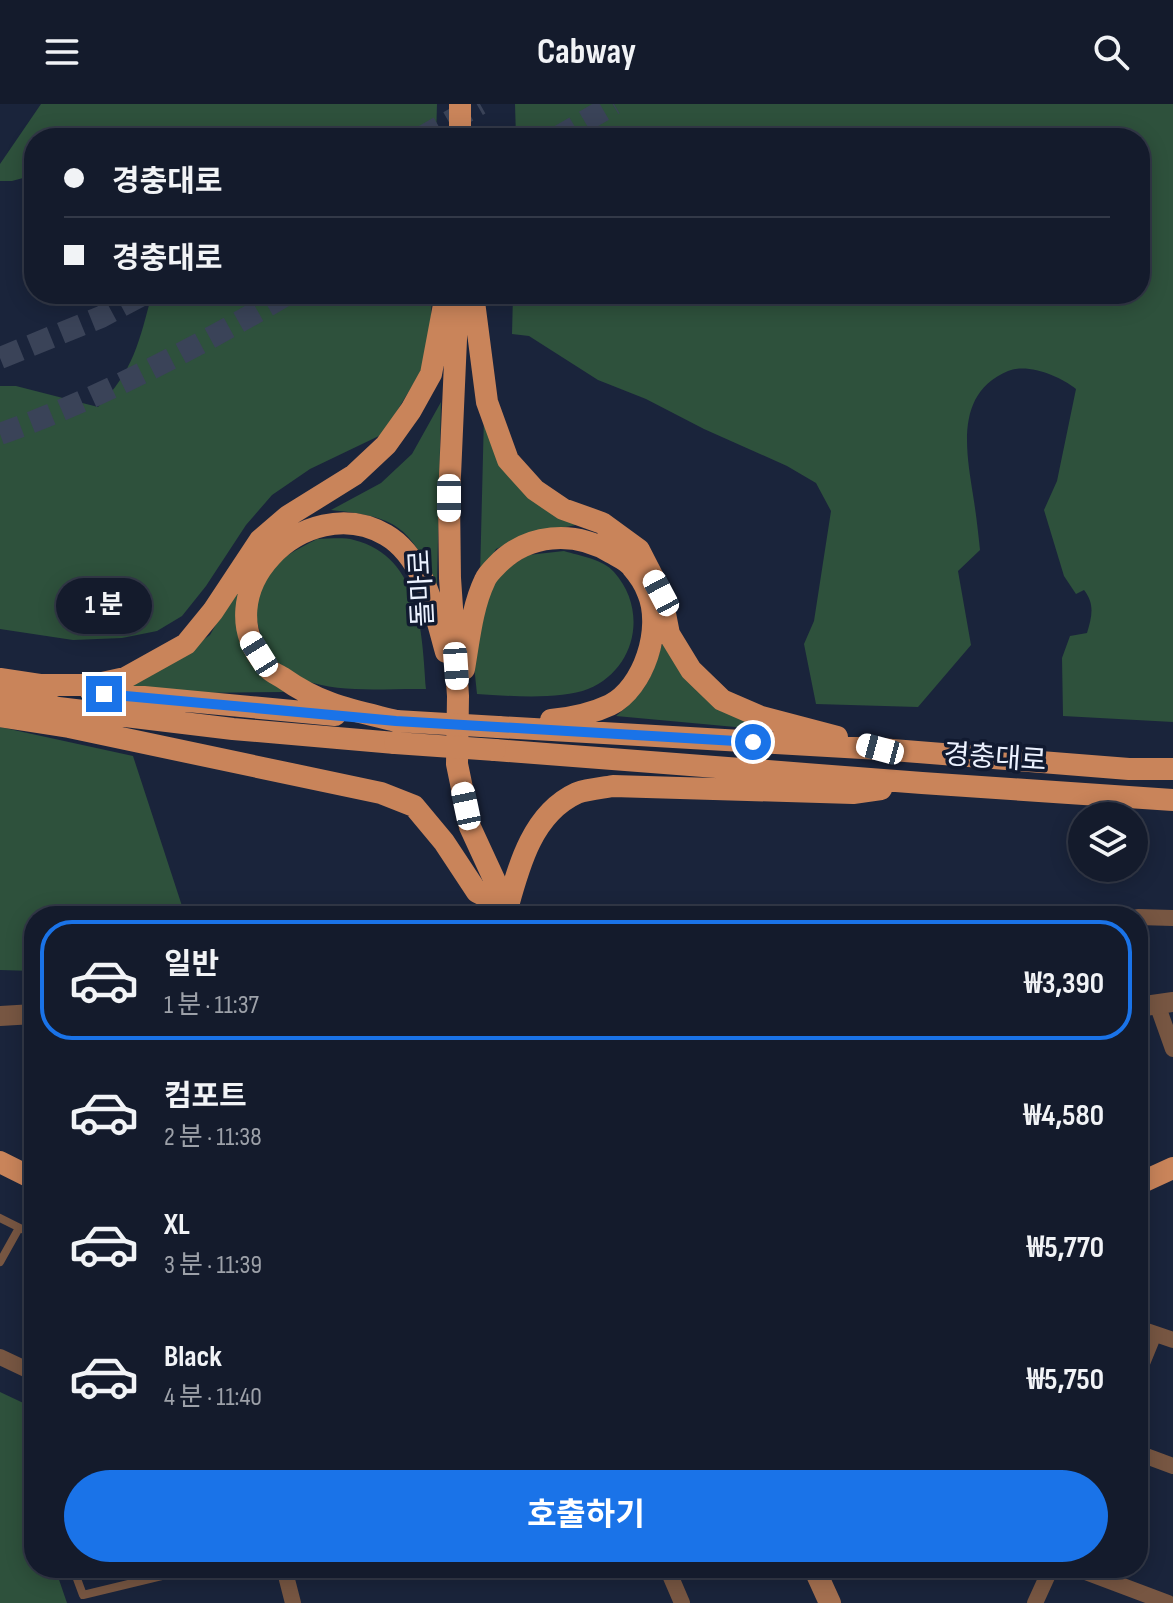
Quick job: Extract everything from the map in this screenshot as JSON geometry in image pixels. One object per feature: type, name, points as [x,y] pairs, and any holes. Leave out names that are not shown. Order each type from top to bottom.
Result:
[{"type":"main road","points":[[460,104],[460,128]]},
{"type":"main road","points":[[41,685],[93,685],[125,678],[186,644],[213,611],[260,540],[288,516],[354,475],[386,445],[431,374],[444,304]]},
{"type":"main road","name":"돌마로","points":[[458,304],[449,514],[458,696],[457,764],[470,827],[505,906]]},
{"type":"main road","points":[[474,304],[487,402],[508,460],[535,490],[553,503],[602,523],[639,550],[661,593],[669,634],[691,670],[722,700],[761,717],[880,749]]},
{"type":"main road","points":[[396,732],[324,703],[268,668],[251,640],[245,608],[257,572],[284,541],[318,526],[354,523],[387,536],[415,564],[429,595],[458,696]]},
{"type":"main road","points":[[458,696],[476,606],[486,577],[510,551],[536,540],[568,538],[601,546],[631,564],[649,594],[652,624],[649,653],[636,682],[612,704],[577,717],[497,738]]},
{"type":"main road","name":"경충대로","points":[[0,679],[396,732]]},
{"type":"main road","name":"경충대로","points":[[0,701],[233,729],[880,749],[1129,769],[1173,769]]},
{"type":"main road","points":[[0,716],[69,727],[381,793],[414,806],[444,842],[477,892],[498,906]]},
{"type":"main road","name":"경충대로","points":[[497,738],[922,783],[1173,800]]},
{"type":"main road","points":[[510,906],[533,834],[553,808],[578,792],[613,786],[853,793],[922,783]]},
{"type":"main road","points":[[0,1162],[24,1174]]},
{"type":"main road","points":[[1148,1179],[1173,1168]]},
{"type":"main road","points":[[819,1578],[830,1603]]},
{"type":"street","points":[[1148,917],[1173,918]]},
{"type":"street","points":[[1156,1004],[1173,1049]]},
{"type":"street","points":[[0,1016],[24,1015]]},
{"type":"street","points":[[1148,1332],[1173,1340]]},
{"type":"street","points":[[1148,1349],[1154,1334]]},
{"type":"street","points":[[0,1357],[24,1368]]},
{"type":"street","points":[[1148,1457],[1173,1466]]},
{"type":"street","points":[[287,1578],[293,1603]]},
{"type":"street","points":[[671,1578],[682,1603]]},
{"type":"street","points":[[1035,1603],[1046,1578]]},
{"type":"street","points":[[1100,1578],[1158,1601]]},
{"type":"lane","points":[[0,1218],[24,1230]]},
{"type":"lane","points":[[0,1262],[19,1228]]},
{"type":"lane","points":[[77,1578],[83,1595],[154,1578]]},
{"type":"green space","points":[[41,104],[437,104],[436,128],[25,128]]},
{"type":"green space","points":[[515,104],[1173,104],[1173,722],[1063,716],[1062,658],[1070,636],[1087,633],[1092,610],[1084,590],[1076,594],[1064,576],[1044,510],[1057,481],[1076,389],[1069,384],[1044,372],[1016,369],[991,381],[979,393],[972,408],[968,424],[968,460],[980,550],[958,571],[971,645],[918,707],[816,704],[804,644],[814,621],[831,511],[816,483],[646,399],[598,380],[529,336],[512,334],[513,304],[1150,304],[1150,128],[516,128]]},
{"type":"green space","points":[[24,129],[24,178],[0,181],[0,164]]},
{"type":"green space","points":[[149,304],[432,304],[430,337],[423,368],[383,434],[310,469],[272,495],[246,525],[182,616],[157,631],[122,638],[73,640],[0,629],[0,386],[16,386],[98,407],[120,380],[139,341]]},
{"type":"green space","points":[[441,402],[437,585],[417,549],[398,528],[371,516],[331,510],[381,483],[412,454]]},
{"type":"green space","points":[[484,415],[512,476],[581,524],[531,534],[496,549],[480,577]]},
{"type":"green space","points":[[317,539],[354,540],[376,549],[393,563],[414,600],[426,689],[349,689],[318,684],[291,673],[270,652],[258,624],[258,593],[264,579],[281,560]]},
{"type":"green space","points":[[564,551],[604,564],[625,587],[634,621],[626,654],[604,680],[577,692],[534,696],[477,694],[472,647],[487,582],[528,555]]},
{"type":"green space","points":[[241,580],[237,627],[249,662],[284,692],[196,693],[121,687],[179,657],[210,635]]},
{"type":"green space","points":[[665,634],[713,701],[757,729],[616,716],[649,680]]},
{"type":"green space","points":[[0,727],[133,756],[182,906],[24,906],[24,971],[0,970]]},
{"type":"green space","points":[[0,1392],[24,1403],[24,1578],[58,1578],[67,1603],[0,1603]]},
{"type":"tunnel","points":[[438,128],[480,104]]},
{"type":"tunnel","points":[[573,128],[614,104]]},
{"type":"tunnel","points":[[0,358],[125,304]]},
{"type":"tunnel","points":[[0,434],[75,405],[147,371],[270,304]]},
{"type":"route","points":[[104,694],[396,721],[753,742]]}]
